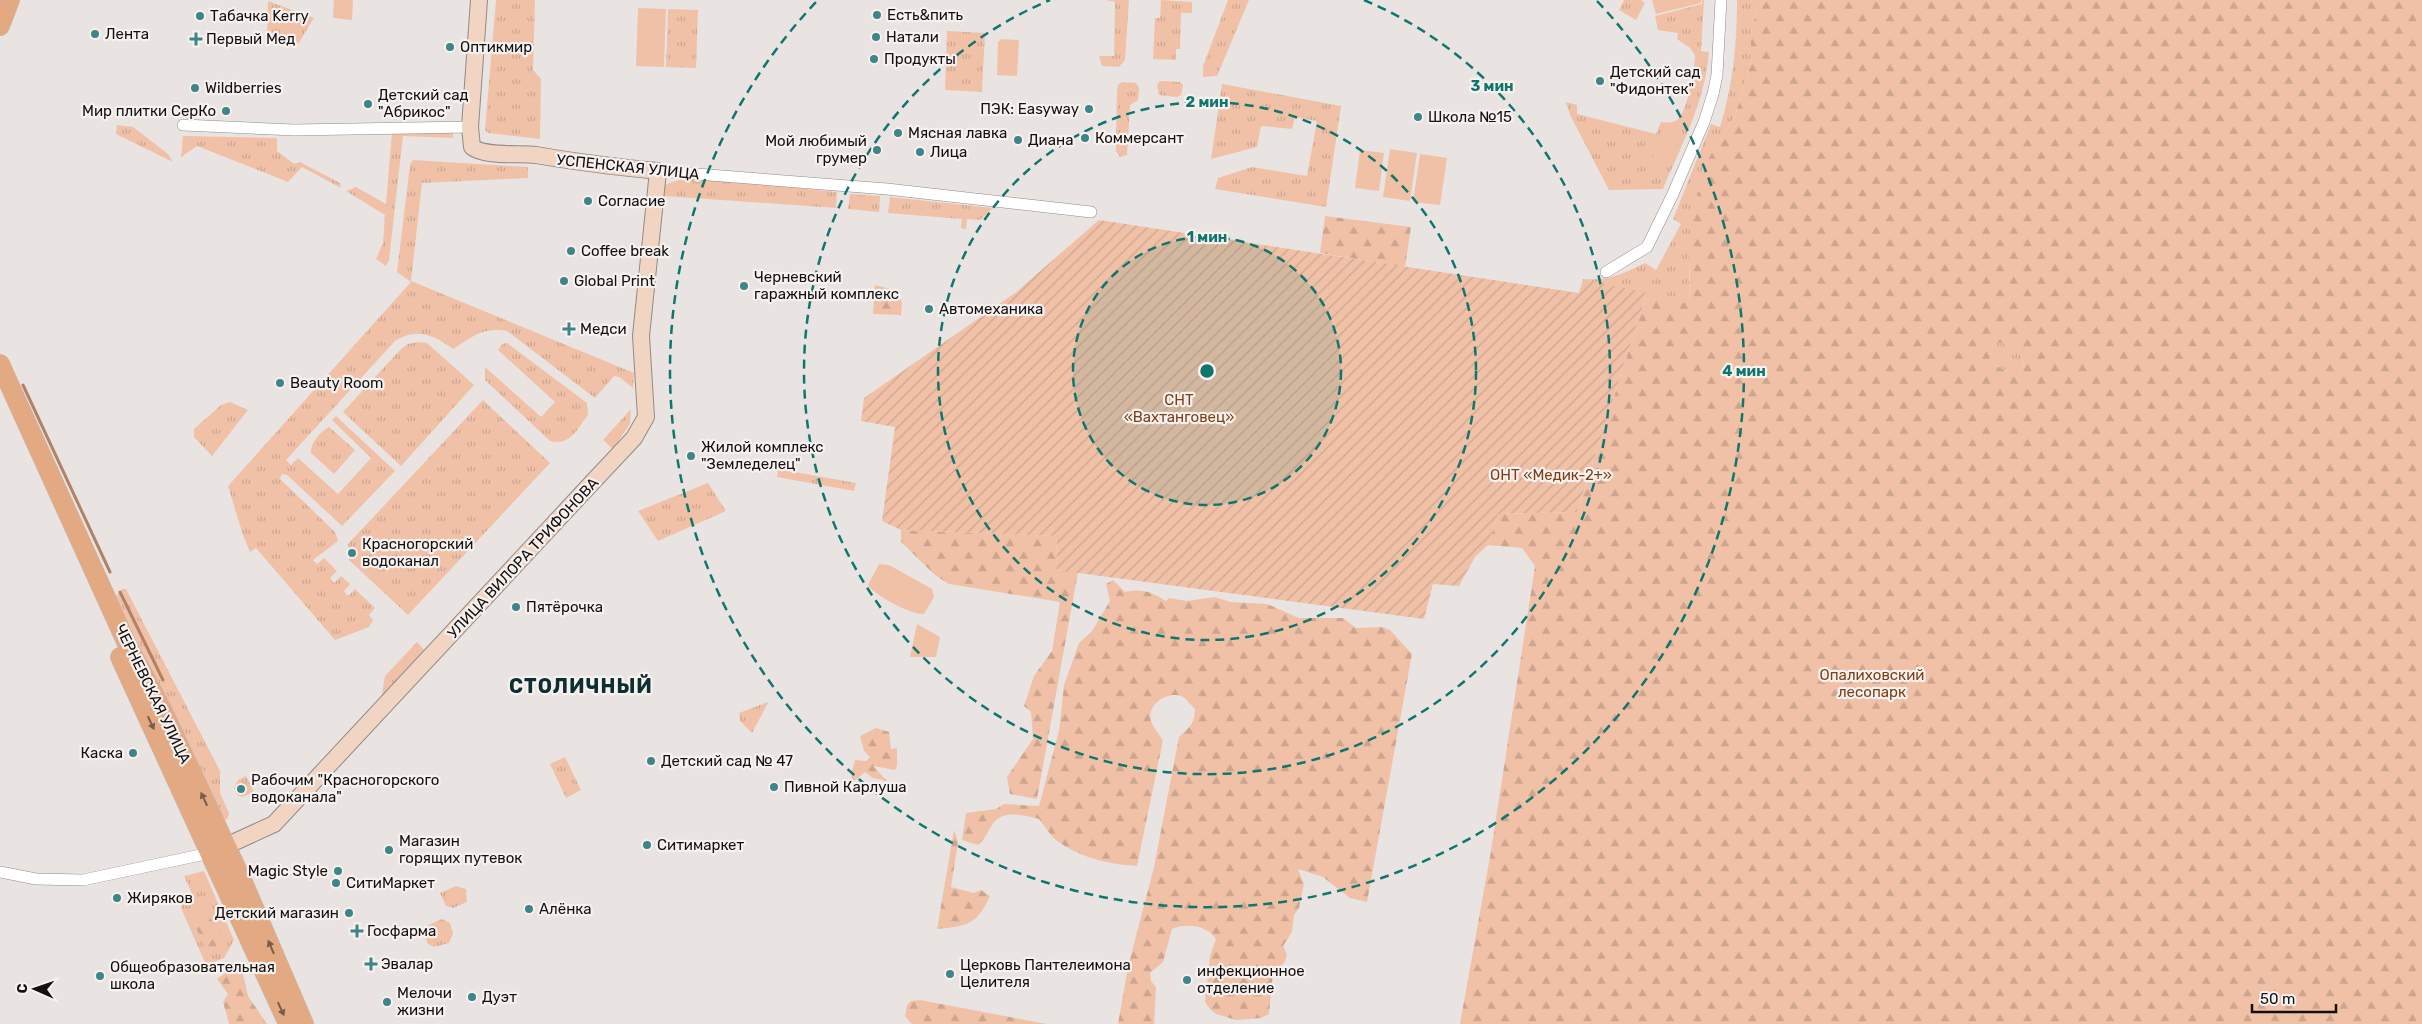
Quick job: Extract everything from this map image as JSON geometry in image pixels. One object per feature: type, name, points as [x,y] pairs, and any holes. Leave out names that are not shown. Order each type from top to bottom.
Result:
[{"type":"main road","points":[[0,26],[10,0]]},
{"type":"main road","name":"ЧЕРНЕВСКАЯ УЛИЦА","points":[[0,364],[128,646],[162,709],[288,1024]]},
{"type":"main road","name":"ЧЕРНЕВСКАЯ УЛИЦА","points":[[0,392],[218,850],[304,1024]]},
{"type":"street","points":[[183,126],[294,130],[470,127],[479,0]]},
{"type":"street","points":[[1606,272],[1647,247],[1704,122],[1717,75],[1721,0]]},
{"type":"street","name":"УСПЕНСКАЯ УЛИЦА","points":[[470,127],[470,144],[480,151],[524,154],[658,171],[887,189],[1091,212]]},
{"type":"street","name":"УЛИЦА ВИЛОРА ТРИФОНОВА","points":[[218,850],[274,824],[642,427],[646,418],[646,408],[641,336],[658,171]]},
{"type":"street","points":[[0,872],[36,879],[83,880],[218,850]]},
{"type":"green space","points":[[334,0],[353,0],[352,20],[333,18]]},
{"type":"green space","points":[[496,0],[535,0],[533,70],[541,79],[540,139],[488,133],[485,130]]},
{"type":"green space","points":[[1106,0],[1129,0],[1125,60],[1119,67],[1102,66],[1099,56],[1114,56],[1115,2]]},
{"type":"green space","points":[[1161,0],[1192,2],[1192,13],[1181,13],[1180,49],[1176,49],[1176,60],[1153,59],[1155,18],[1160,18]]},
{"type":"green space","points":[[1228,0],[1249,0],[1217,76],[1203,77],[1203,66]]},
{"type":"green space","points":[[1624,0],[1641,0],[1645,3],[1636,20],[1619,10]]},
{"type":"green space","points":[[1652,0],[1701,0],[1701,3],[1656,14]]},
{"type":"green space","points":[[1702,0],[1704,0],[1701,51],[1709,52],[1707,70],[1692,122],[1663,189],[1609,190],[1570,115],[1566,102],[1577,105],[1577,114],[1656,134],[1661,122],[1677,120],[1688,97],[1695,55],[1690,48],[1677,39],[1678,33],[1658,30],[1655,16],[1702,4]]},
{"type":"green space","points":[[1737,0],[1767,0],[1758,6],[1751,33],[1751,63],[1735,116],[1705,164],[1689,268],[1690,305],[1583,279],[1600,279],[1615,276],[1645,263],[1656,270],[1681,224],[1673,219],[1711,124],[1720,127],[1728,96],[1733,64]]},
{"type":"green space","name":"Опалиховский лесопарк","points":[[1767,0],[2422,0],[2422,1024],[1460,1024],[1491,851],[1535,566],[1522,548],[1488,545],[1498,514],[1577,512],[1647,293],[1690,304],[1689,244],[1692,219],[1705,164],[1735,116],[1751,63],[1751,33],[1758,6]],"holes":[[[1995,343],[2001,343],[2016,350],[2022,358],[2024,370],[2006,370],[1990,360],[1991,351]]]},
{"type":"green space","points":[[268,1],[314,18],[298,44],[267,38]]},
{"type":"green space","points":[[638,8],[666,9],[664,67],[636,66]]},
{"type":"green space","points":[[668,9],[698,10],[696,68],[666,67]]},
{"type":"green space","points":[[947,31],[985,33],[982,92],[945,90]]},
{"type":"green space","points":[[1001,39],[1019,40],[1017,76],[997,75],[998,42]]},
{"type":"green space","points":[[1160,81],[1180,82],[1183,85],[1181,95],[1177,97],[1159,95],[1157,85]]},
{"type":"green space","points":[[1122,82],[1136,83],[1139,88],[1138,100],[1130,105],[1127,155],[1120,157],[1116,151],[1117,90],[1118,85]]},
{"type":"green space","points":[[1222,84],[1341,106],[1326,207],[1215,189],[1218,178],[1252,167],[1307,176],[1317,121],[1295,117],[1292,129],[1261,126],[1257,147],[1211,159]]},
{"type":"green space","points":[[117,125],[133,127],[168,154],[173,162],[116,134]]},
{"type":"green space","points":[[453,131],[453,138],[403,136],[389,260],[386,266],[376,259],[383,243],[385,215],[346,191],[356,187],[386,204],[392,133]]},
{"type":"green space","points":[[183,136],[277,138],[277,151],[294,164],[300,162],[340,183],[341,188],[302,167],[288,182],[197,146],[181,157]]},
{"type":"green space","points":[[1662,137],[1678,144],[1665,172],[1649,165]]},
{"type":"green space","points":[[1390,149],[1417,153],[1410,201],[1383,197]]},
{"type":"green space","points":[[1360,150],[1384,153],[1379,191],[1355,188]]},
{"type":"green space","points":[[1420,154],[1447,158],[1440,205],[1413,202]]},
{"type":"green space","points":[[413,160],[528,167],[528,178],[422,183],[411,281],[634,373],[633,388],[619,377],[614,376],[595,398],[507,331],[491,330],[478,334],[453,349],[425,334],[411,334],[395,341],[286,460],[291,465],[298,458],[338,494],[371,458],[332,420],[336,416],[395,471],[342,526],[287,475],[282,474],[280,479],[335,532],[338,541],[313,560],[317,564],[324,558],[337,571],[330,578],[334,583],[341,576],[350,584],[344,591],[348,596],[355,589],[375,608],[369,615],[373,620],[369,627],[335,640],[256,548],[250,552],[228,486],[411,282],[397,272],[410,165]]},
{"type":"green space","points":[[686,177],[837,192],[836,208],[664,196],[665,185]]},
{"type":"green space","points":[[850,194],[880,196],[879,212],[848,209]]},
{"type":"green space","points":[[890,197],[993,208],[980,220],[967,219],[966,229],[961,228],[962,219],[888,213]]},
{"type":"green space","points":[[1325,216],[1411,227],[1405,267],[1320,253]]},
{"type":"green space","name":"СНТ «Вахтанговец»","points":[[1099,220],[1579,293],[1583,279],[1647,293],[1577,512],[1498,514],[1488,545],[1475,557],[1459,586],[1433,584],[1424,619],[1056,570],[1057,536],[901,530],[882,521],[895,427],[861,421],[864,398],[1015,293]]},
{"type":"green space","points":[[875,285],[894,290],[902,302],[901,315],[873,314]]},
{"type":"green space","points":[[427,343],[474,385],[401,466],[343,412],[400,350],[408,344]]},
{"type":"green space","points":[[507,343],[587,403],[588,415],[568,439],[557,442],[550,441],[485,380],[485,367],[541,417],[555,402],[498,350],[502,344]]},
{"type":"green space","points":[[1995,343],[2007,345],[2016,350],[2022,358],[2024,370],[2006,370],[1990,360],[1991,351]]},
{"type":"green space","points":[[483,400],[550,463],[408,615],[349,560],[348,544]]},
{"type":"green space","points":[[230,402],[248,410],[212,456],[194,437],[194,429],[221,405]]},
{"type":"green space","points":[[631,409],[630,424],[613,449],[603,440]]},
{"type":"green space","points":[[329,427],[355,450],[334,474],[311,453],[312,445],[316,438]]},
{"type":"green space","points":[[778,469],[856,483],[854,491],[777,477]]},
{"type":"green space","points":[[708,483],[726,511],[658,541],[638,511]]},
{"type":"green space","points":[[901,530],[1057,536],[1056,570],[1078,572],[1037,799],[1010,794],[1007,777],[1033,739],[1031,712],[1024,706],[1034,676],[1052,651],[1060,602],[949,584],[935,575],[901,542]]},
{"type":"green space","points":[[879,564],[889,565],[932,589],[934,597],[924,614],[902,608],[877,594],[868,585]]},
{"type":"green space","points":[[1113,580],[1125,592],[1137,590],[1147,592],[1166,601],[1169,598],[1187,601],[1214,597],[1231,602],[1267,604],[1299,618],[1343,618],[1356,628],[1382,627],[1390,630],[1412,654],[1367,902],[1350,898],[1323,877],[1298,869],[1304,884],[1299,908],[1294,915],[1292,932],[1283,946],[1287,954],[1285,962],[1273,973],[1269,1014],[1261,1018],[1236,1020],[1216,1014],[1210,1009],[1205,1002],[1210,956],[1216,939],[1202,928],[1184,926],[1172,929],[1163,962],[1150,973],[1151,981],[1156,987],[1154,1024],[1118,1024],[1128,967],[1154,867],[1179,737],[1193,722],[1194,718],[1195,709],[1183,697],[1175,695],[1164,697],[1155,705],[1150,715],[1151,721],[1163,740],[1137,866],[1115,864],[1085,856],[1056,840],[1039,819],[1020,815],[1007,815],[996,820],[978,845],[962,840],[966,813],[996,809],[1004,804],[1039,806],[1059,731],[1064,685],[1079,643],[1092,631],[1110,601],[1106,584]]},
{"type":"green space","points":[[122,589],[126,589],[220,771],[220,793],[229,813],[227,819],[221,821],[116,596]]},
{"type":"green space","points":[[917,624],[940,637],[936,657],[910,657]]},
{"type":"green space","points":[[417,642],[425,651],[381,700],[385,676]]},
{"type":"green space","points":[[768,702],[752,733],[740,721],[739,713]]},
{"type":"green space","points":[[876,728],[889,732],[891,749],[897,748],[897,766],[895,770],[873,766],[887,781],[873,778],[865,772],[852,783],[851,774],[855,760],[866,761],[870,757],[864,751],[860,736]]},
{"type":"green space","points":[[565,757],[581,790],[566,798],[550,764]]},
{"type":"green space","points":[[246,776],[254,792],[242,797],[237,795],[234,788],[238,780]]},
{"type":"green space","points":[[954,830],[958,842],[951,887],[974,893],[981,890],[990,896],[980,913],[970,922],[956,927],[937,929]]},
{"type":"green space","points":[[204,871],[234,940],[224,958],[206,965],[181,908],[184,900],[193,896],[184,876]]},
{"type":"green space","points":[[456,886],[466,889],[467,902],[453,908],[446,906],[440,893]]},
{"type":"green space","points":[[208,916],[219,929],[227,948],[210,956],[193,922],[197,917]]},
{"type":"green space","points":[[442,919],[450,923],[453,934],[449,943],[434,947],[428,944],[422,928]]},
{"type":"green space","points":[[225,973],[243,974],[248,996],[267,1024],[229,1024],[223,1002],[228,994],[217,979]]},
{"type":"green space","points":[[920,1000],[1047,1024],[912,1024],[905,1016],[907,1005],[911,1001]]},
{"type":"waterway","points":[[23,385],[110,572]]},
{"type":"waterway","points":[[120,592],[163,680]]},
{"type":"place","name":"Есть&пить","points":[[877,15]]},
{"type":"place","name":"Табачка Kerry","points":[[200,16]]},
{"type":"place","name":"Лента","points":[[95,34]]},
{"type":"place","name":"Натали","points":[[876,37]]},
{"type":"place","name":"Первый Мед","points":[[196,39]]},
{"type":"place","name":"Оптикмир","points":[[450,47]]},
{"type":"place","name":"Продукты","points":[[874,59]]},
{"type":"place","name":"Детский сад \"Фидонтек\"","points":[[1600,81]]},
{"type":"place","name":"Wildberries","points":[[195,88]]},
{"type":"place","name":"Детский сад \"Абрикос\"","points":[[368,104]]},
{"type":"place","name":"ПЭК: Easyway","points":[[1089,109]]},
{"type":"place","name":"Мир плитки СерКо","points":[[226,111]]},
{"type":"place","name":"Школа №15","points":[[1418,117]]},
{"type":"place","name":"Мясная лавка","points":[[898,133]]},
{"type":"place","name":"Коммерсант","points":[[1085,138]]},
{"type":"place","name":"Диана","points":[[1018,140]]},
{"type":"place","name":"Мой любимый грумер","points":[[877,150]]},
{"type":"place","name":"Лица","points":[[920,152]]},
{"type":"place","name":"Согласие","points":[[588,201]]},
{"type":"place","name":"Coffee break","points":[[571,251]]},
{"type":"place","name":"Global Print","points":[[564,281]]},
{"type":"place","name":"Черневский гаражный комплекс","points":[[744,286]]},
{"type":"place","name":"Автомеханика","points":[[929,309]]},
{"type":"place","name":"Медси","points":[[569,329]]},
{"type":"place","name":"Beauty Room","points":[[280,383]]},
{"type":"place","name":"Жилой комплекс \"Земледелец\"","points":[[691,456]]},
{"type":"place","name":"Красногорский водоканал","points":[[352,553]]},
{"type":"place","name":"Пятёрочка","points":[[516,607]]},
{"type":"place","name":"Каска","points":[[133,753]]},
{"type":"place","name":"Детский сад № 47","points":[[651,761]]},
{"type":"place","name":"Пивной Карлуша","points":[[774,787]]},
{"type":"place","name":"Рабочим \"Красногорского водоканала\"","points":[[241,789]]},
{"type":"place","name":"Ситимаркет","points":[[647,845]]},
{"type":"place","name":"Магазин горящих путевок","points":[[389,850]]},
{"type":"place","name":"Magic Style","points":[[338,871]]},
{"type":"place","name":"СитиМаркет","points":[[336,883]]},
{"type":"place","name":"Жиряков","points":[[117,898]]},
{"type":"place","name":"Алёнка","points":[[529,909]]},
{"type":"place","name":"Детский магазин","points":[[349,913]]},
{"type":"place","name":"Госфарма","points":[[357,931]]},
{"type":"place","name":"Эвалар","points":[[371,964]]},
{"type":"place","name":"Церковь Пантелеимона Целителя","points":[[950,974]]},
{"type":"place","name":"Общеобразовательная школа","points":[[100,976]]},
{"type":"place","name":"инфекционное отделение","points":[[1187,980]]},
{"type":"place","name":"Дуэт","points":[[472,997]]},
{"type":"place","name":"Мелочи жизни","points":[[387,1002]]},
{"type":"district","name":"СТОЛИЧНЫЙ","points":[[581,686]]},
{"type":"park label","name":"ОНТ «Медик-2+»","points":[[1551,475]]}]
